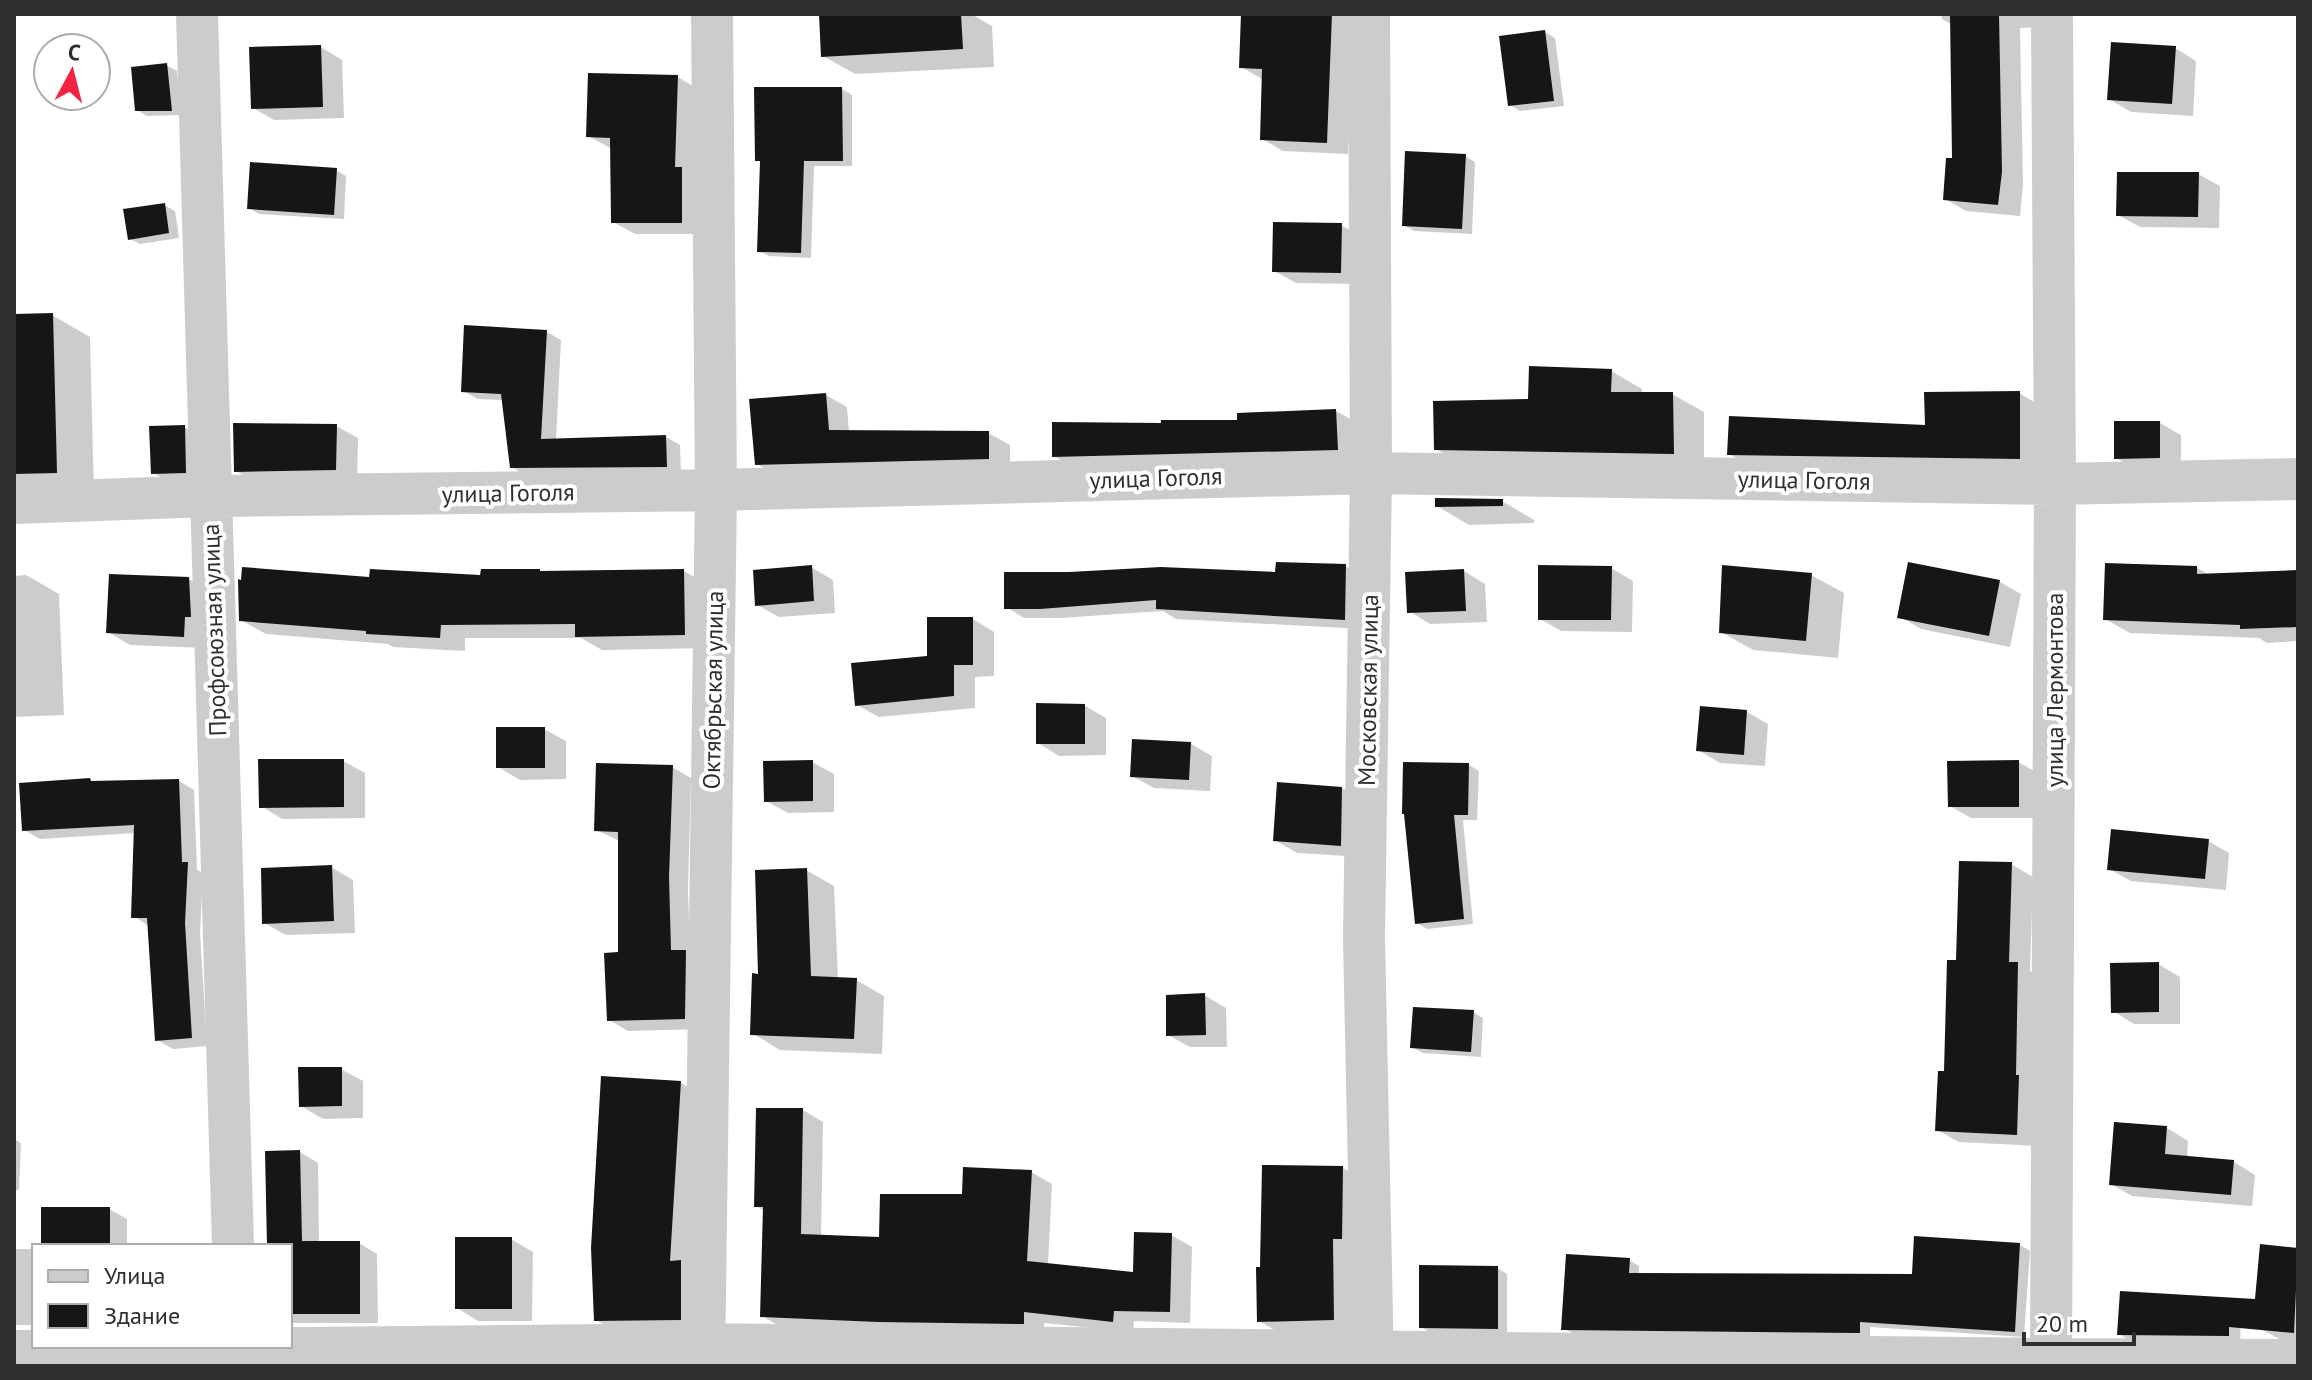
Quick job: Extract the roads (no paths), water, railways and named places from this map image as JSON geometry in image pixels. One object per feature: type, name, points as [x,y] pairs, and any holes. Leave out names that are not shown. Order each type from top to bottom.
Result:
[{"type":"street","name":"Профсоюзная улица","points":[[197,14],[233,1244]]},
{"type":"street","name":"Октябрьская улица","points":[[704,1355],[716,490],[712,14]]},
{"type":"street","name":"Московская улица","points":[[1369,14],[1371,473],[1364,937],[1373,1359]]},
{"type":"street","name":"улица Лермонтова","points":[[2050,1362],[2055,484],[2052,14]]},
{"type":"street","name":"улица Гоголя","points":[[14,503],[210,496],[716,490],[1371,473],[2055,484],[2298,479]]},
{"type":"street","points":[[14,1351],[2050,1362],[2298,1360]]}]
